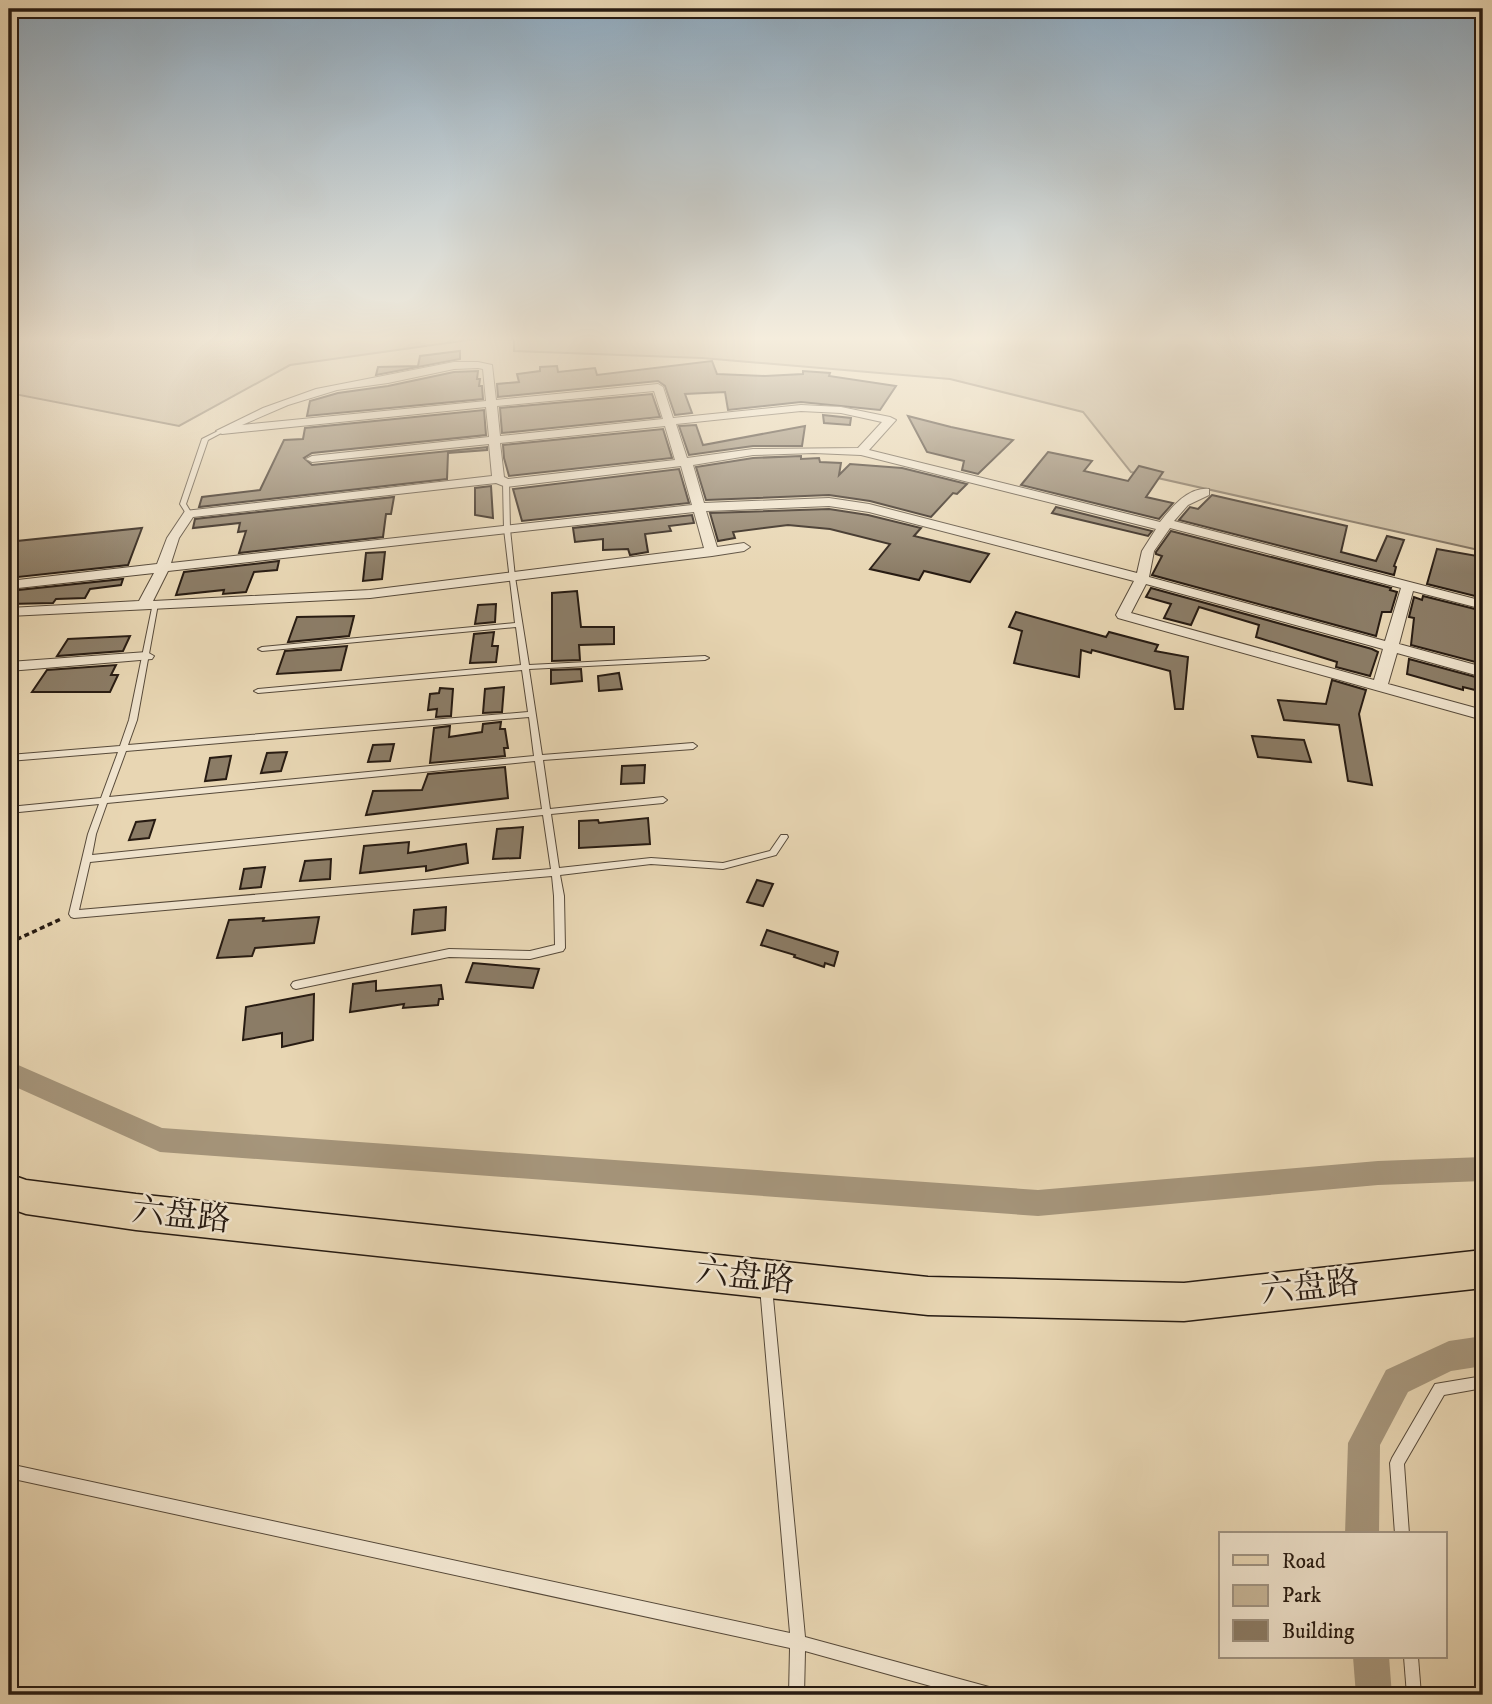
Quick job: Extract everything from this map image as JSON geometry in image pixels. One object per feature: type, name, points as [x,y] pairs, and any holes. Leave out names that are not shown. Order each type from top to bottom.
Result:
[{"type":"main road","name":"六盘路","points":[[9,1191],[26,1197],[136,1212],[928,1296],[1184,1302],[1483,1269]]},
{"type":"street","points":[[222,431],[260,416]]},
{"type":"street","points":[[222,431],[372,416]]},
{"type":"street","points":[[494,416],[502,481]]},
{"type":"street","points":[[666,416],[700,509],[712,552]]},
{"type":"street","points":[[312,459],[724,416]]},
{"type":"street","points":[[860,452],[890,420],[868,416]]},
{"type":"street","points":[[149,604],[173,538],[189,514],[684,462],[753,452],[814,450],[860,452],[1483,605]]},
{"type":"street","points":[[1205,492],[1184,502],[1165,525],[1148,551],[1142,579],[1123,615],[1483,715]]},
{"type":"street","points":[[9,585],[700,509],[784,501],[829,502],[869,508],[1483,672]]},
{"type":"street","points":[[9,612],[370,594],[744,547]]},
{"type":"street","points":[[1380,686],[1408,586]]},
{"type":"street","points":[[9,667],[146,656]]},
{"type":"lane","points":[[189,514],[183,504],[205,439],[222,431]]},
{"type":"lane","points":[[296,985],[449,953],[530,955],[560,948],[559,896],[512,577],[502,481]]},
{"type":"lane","points":[[149,604],[146,656],[133,720],[104,802],[74,914],[556,872],[651,861],[723,866],[773,853],[784,837]]},
{"type":"lane","points":[[262,649],[520,625]]},
{"type":"lane","points":[[258,691],[526,667],[705,658]]},
{"type":"lane","points":[[9,758],[533,714]]},
{"type":"lane","points":[[9,810],[540,758],[693,746]]},
{"type":"lane","points":[[87,859],[663,800]]},
{"type":"lane","points":[[765,1279],[798,1642],[796,1695]]},
{"type":"lane","points":[[1402,1532],[1397,1463],[1440,1389],[1483,1382]]},
{"type":"lane","points":[[9,1471],[798,1642],[989,1695]]},
{"type":"lane","points":[[1411,1658],[1414,1695]]},
{"type":"path","points":[[9,943],[74,914]]},
{"type":"green space","points":[[125,416],[198,416],[179,426]]},
{"type":"green space","points":[[1086,416],[1483,416],[1483,551],[1131,472]]},
{"type":"building","points":[[429,416],[484,416],[486,435],[312,453],[304,458],[312,465],[487,447],[487,450],[448,453],[447,479],[199,507],[202,497],[260,490],[284,440],[303,439],[305,428]]},
{"type":"building","points":[[501,416],[660,417],[502,433]]},
{"type":"building","points":[[823,416],[851,418],[850,425],[824,423]]},
{"type":"building","points":[[908,416],[1013,440],[978,474],[962,470],[964,461],[927,452]]},
{"type":"building","points":[[696,425],[703,445],[805,426],[802,446],[753,446],[689,455],[679,426]]},
{"type":"building","points":[[663,429],[672,458],[509,476],[504,458],[503,445]]},
{"type":"building","points":[[1048,452],[1092,461],[1084,471],[1128,481],[1139,466],[1163,472],[1146,497],[1173,503],[1159,519],[1021,485]]},
{"type":"building","points":[[801,456],[801,459],[819,458],[820,462],[841,463],[839,475],[850,464],[902,468],[967,484],[957,494],[953,493],[931,517],[870,501],[829,495],[706,500],[696,467],[753,458]]},
{"type":"building","points":[[679,469],[689,503],[522,521],[513,489]]},
{"type":"building","points":[[491,486],[493,518],[475,515],[475,488]]},
{"type":"building","points":[[1212,495],[1347,526],[1341,552],[1376,561],[1387,536],[1404,540],[1394,566],[1394,575],[1179,520],[1190,507],[1198,509]]},
{"type":"building","points":[[394,497],[391,514],[386,514],[383,537],[239,553],[246,531],[238,532],[240,523],[193,528],[195,519]]},
{"type":"building","points":[[1056,507],[1152,531],[1148,536],[1052,513]]},
{"type":"building","points":[[829,509],[921,528],[914,536],[989,554],[970,582],[924,571],[919,580],[870,569],[890,544],[830,529],[788,525],[733,532],[735,538],[718,541],[710,513]]},
{"type":"building","points":[[692,515],[694,523],[669,526],[671,531],[645,534],[648,552],[630,555],[628,549],[603,550],[603,539],[575,542],[573,528]]},
{"type":"building","points":[[142,528],[128,565],[9,578],[9,559],[17,541]]},
{"type":"building","points":[[1171,531],[1391,588],[1390,590],[1397,592],[1391,612],[1382,612],[1376,636],[1152,575],[1162,556],[1156,552]]},
{"type":"building","points":[[1437,549],[1483,557],[1483,598],[1427,584]]},
{"type":"building","points":[[385,552],[382,579],[363,581],[366,553]]},
{"type":"building","points":[[279,561],[277,570],[254,572],[246,592],[223,594],[224,590],[176,595],[184,572]]},
{"type":"building","points":[[123,579],[121,585],[90,589],[85,598],[56,599],[53,603],[9,604],[9,591]]},
{"type":"building","points":[[1151,588],[1372,649],[1378,652],[1370,676],[1336,667],[1337,662],[1256,637],[1259,625],[1199,607],[1191,625],[1164,618],[1171,604],[1146,597]]},
{"type":"building","points":[[577,591],[581,627],[614,627],[614,644],[579,645],[580,660],[552,661],[552,593]]},
{"type":"building","points":[[1423,596],[1483,611],[1483,664],[1411,645],[1414,618],[1409,617],[1414,597],[1422,600]]},
{"type":"building","points":[[496,604],[495,622],[475,624],[478,605]]},
{"type":"building","points":[[1016,612],[1106,637],[1109,632],[1158,645],[1155,651],[1188,657],[1183,709],[1175,709],[1170,671],[1092,650],[1091,653],[1081,650],[1079,677],[1014,663],[1022,631],[1009,627]]},
{"type":"building","points":[[354,616],[349,636],[288,642],[297,617]]},
{"type":"building","points":[[494,632],[492,646],[498,646],[496,662],[470,663],[474,634]]},
{"type":"building","points":[[130,636],[123,651],[57,656],[68,639]]},
{"type":"building","points":[[347,646],[341,670],[277,674],[285,651]]},
{"type":"building","points":[[1409,659],[1483,679],[1483,692],[1463,687],[1463,690],[1407,674]]},
{"type":"building","points":[[116,665],[111,675],[118,675],[110,692],[32,692],[47,670]]},
{"type":"building","points":[[581,669],[582,681],[551,684],[551,670]]},
{"type":"building","points":[[619,673],[622,689],[599,691],[598,676]]},
{"type":"building","points":[[1332,680],[1366,690],[1359,714],[1372,785],[1348,781],[1339,725],[1284,720],[1278,700],[1326,704]]},
{"type":"building","points":[[504,687],[502,712],[483,713],[485,689]]},
{"type":"building","points":[[440,688],[453,689],[451,716],[436,717],[437,709],[428,710],[430,694],[439,693]]},
{"type":"building","points":[[501,722],[500,729],[505,729],[508,748],[504,748],[505,756],[430,763],[434,728],[450,726],[449,737],[482,732],[483,724]]},
{"type":"building","points":[[1252,736],[1304,740],[1311,762],[1258,757]]},
{"type":"building","points":[[394,744],[390,761],[368,762],[373,745]]},
{"type":"building","points":[[287,752],[281,771],[261,773],[267,753]]},
{"type":"building","points":[[231,756],[226,779],[205,781],[210,758]]},
{"type":"building","points":[[645,765],[644,783],[621,784],[622,766]]},
{"type":"building","points":[[505,767],[508,798],[366,815],[373,791],[422,790],[428,774]]},
{"type":"building","points":[[648,818],[650,844],[579,848],[579,821],[598,820],[599,823]]},
{"type":"building","points":[[155,820],[149,838],[129,840],[136,822]]},
{"type":"building","points":[[523,827],[520,858],[493,859],[497,829]]},
{"type":"building","points":[[409,842],[408,853],[466,844],[468,863],[426,871],[426,866],[360,873],[364,846]]},
{"type":"building","points":[[331,859],[330,879],[300,881],[305,861]]},
{"type":"building","points":[[265,867],[261,887],[240,889],[244,869]]},
{"type":"building","points":[[757,880],[773,884],[763,906],[747,902]]},
{"type":"building","points":[[446,907],[445,930],[412,934],[414,910]]},
{"type":"building","points":[[319,917],[314,943],[255,948],[252,956],[217,958],[229,920],[264,918],[263,921]]},
{"type":"building","points":[[767,930],[838,952],[834,966],[825,963],[824,967],[761,945]]},
{"type":"building","points":[[473,963],[539,969],[533,988],[466,982]]},
{"type":"building","points":[[376,981],[376,991],[441,985],[443,999],[439,999],[438,1005],[403,1008],[404,1004],[350,1012],[353,984]]},
{"type":"building","points":[[314,994],[313,1040],[282,1047],[282,1033],[243,1040],[246,1007]]},
{"type":"waterway","points":[[9,1072],[160,1140],[1038,1203],[1378,1173],[1483,1169]]},
{"type":"waterway","points":[[1362,1532],[1364,1443],[1397,1381],[1449,1356],[1483,1351]]},
{"type":"waterway","points":[[1371,1658],[1374,1695]]}]
